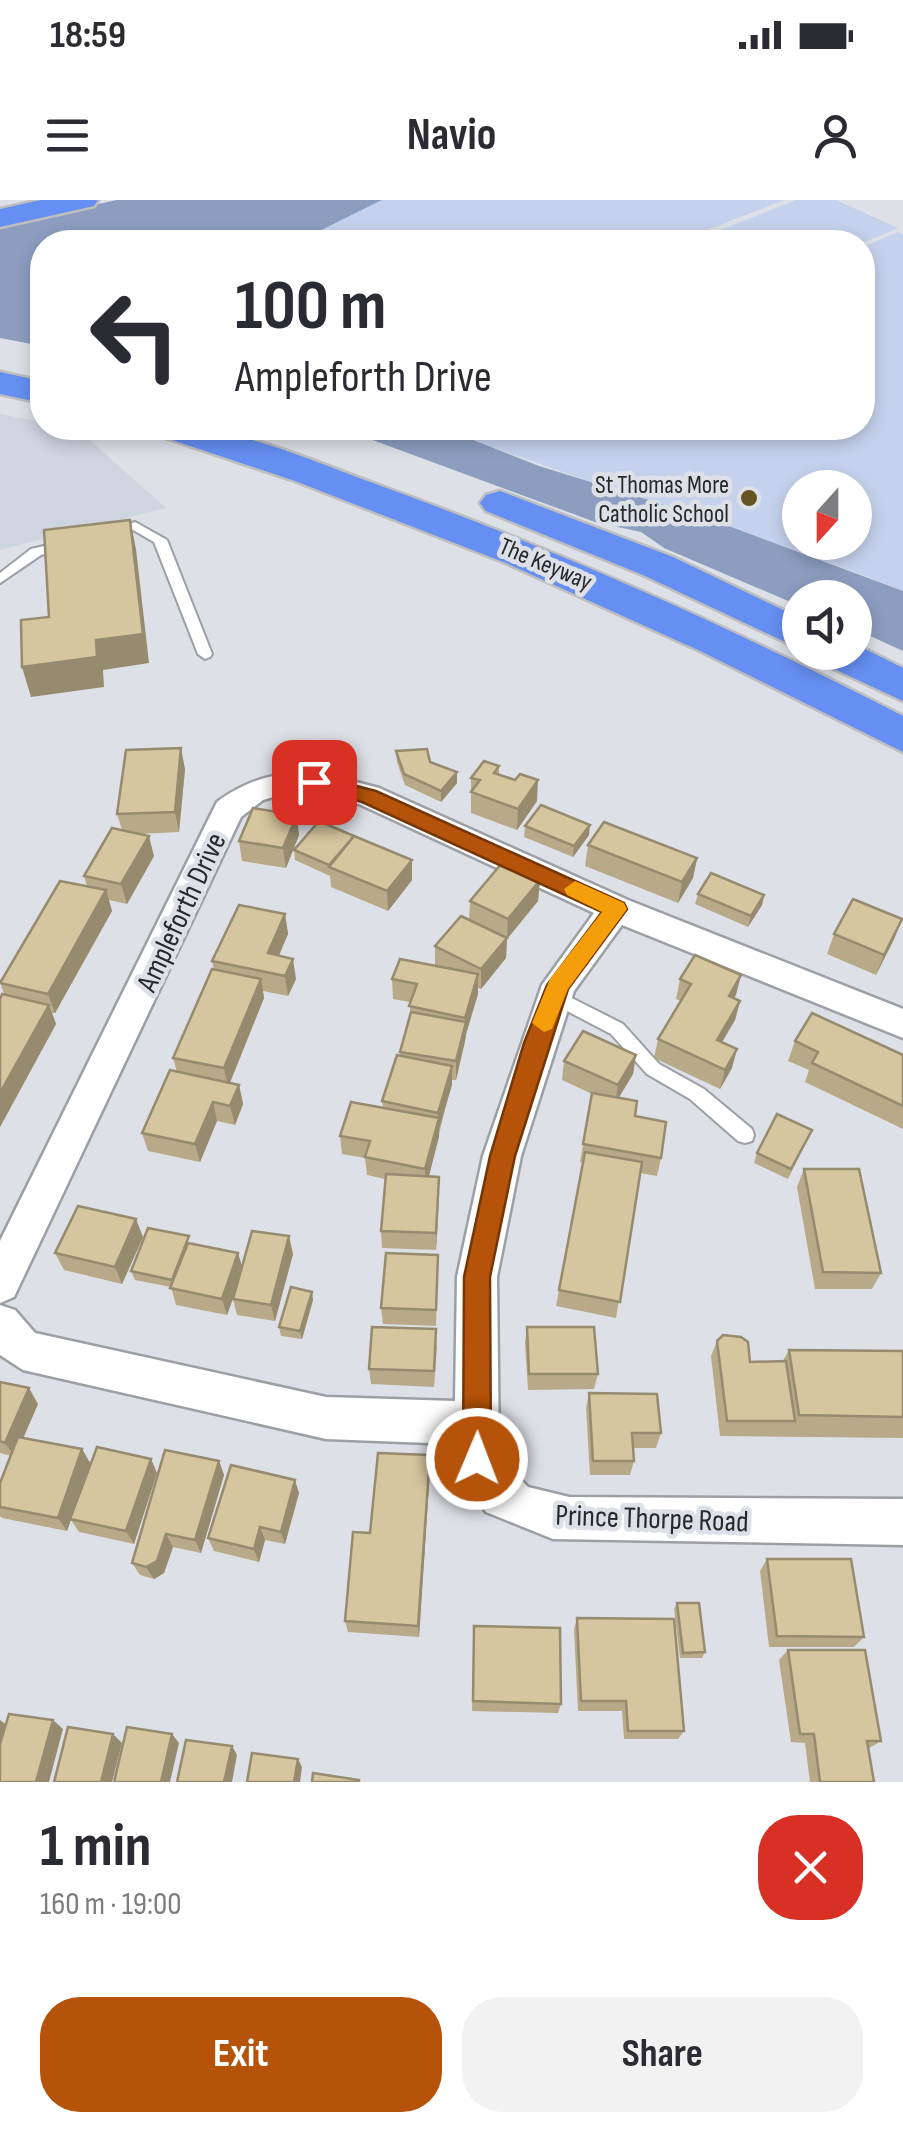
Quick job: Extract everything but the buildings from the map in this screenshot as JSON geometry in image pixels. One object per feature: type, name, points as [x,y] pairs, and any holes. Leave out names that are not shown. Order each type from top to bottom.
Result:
[{"type":"highway","points":[[4,217],[83,200]]},
{"type":"highway","points":[[0,360],[30,367]]},
{"type":"highway","points":[[0,383],[30,389]]},
{"type":"highway","name":"The Keyway","points":[[207,440],[484,538],[633,601],[731,645],[903,736]]},
{"type":"highway","name":"The Keyway","points":[[302,440],[502,504],[782,624]]},
{"type":"highway","points":[[633,601],[903,760]]},
{"type":"highway","points":[[872,660],[903,674]]},
{"type":"highway","points":[[871,670],[903,686]]},
{"type":"street","name":"Ampleforth Drive","points":[[0,1284],[228,810],[252,792],[280,784],[314,782],[368,796],[616,909]]},
{"type":"street","name":"Prince Thorpe Road","points":[[616,909],[554,996],[502,1156],[477,1277],[477,1459],[486,1483],[528,1512],[568,1520],[903,1522]]},
{"type":"street","points":[[616,909],[903,1024]]},
{"type":"street","points":[[0,1324],[23,1350],[326,1418],[478,1422]]},
{"type":"lane","points":[[0,580],[36,552],[136,526],[160,540],[205,654]]},
{"type":"lane","points":[[554,996],[617,1029],[653,1069],[698,1094],[746,1134]]},
{"type":"shaded area","points":[[117,200],[382,200],[321,230],[30,230],[30,344],[0,338],[0,225]]},
{"type":"shaded area","points":[[382,200],[784,200],[708,230],[321,230]]},
{"type":"shaded area","points":[[796,200],[836,200],[898,228],[875,238],[875,230],[720,230]]},
{"type":"shaded area","points":[[898,232],[903,235],[903,591],[821,560],[872,560],[872,470],[782,470],[782,546],[476,440],[875,440],[875,242]]},
{"type":"shaded area","points":[[0,414],[30,420],[30,440],[90,440],[166,508],[0,550]]},
{"type":"shaded area","points":[[373,440],[473,440],[539,466],[707,518],[782,546],[782,560],[820,560],[903,591],[903,651],[872,637],[872,580],[782,580],[782,598],[664,548],[641,532],[595,522]]},
{"type":"slow traffic","points":[[544,1023],[558,985],[616,909],[575,889]]},
{"type":"place","name":"St Thomas More Catholic School","points":[[749,498]]},
{"type":"route","points":[[314,782],[368,796],[616,909],[558,985],[502,1156],[477,1277],[477,1459]]}]
